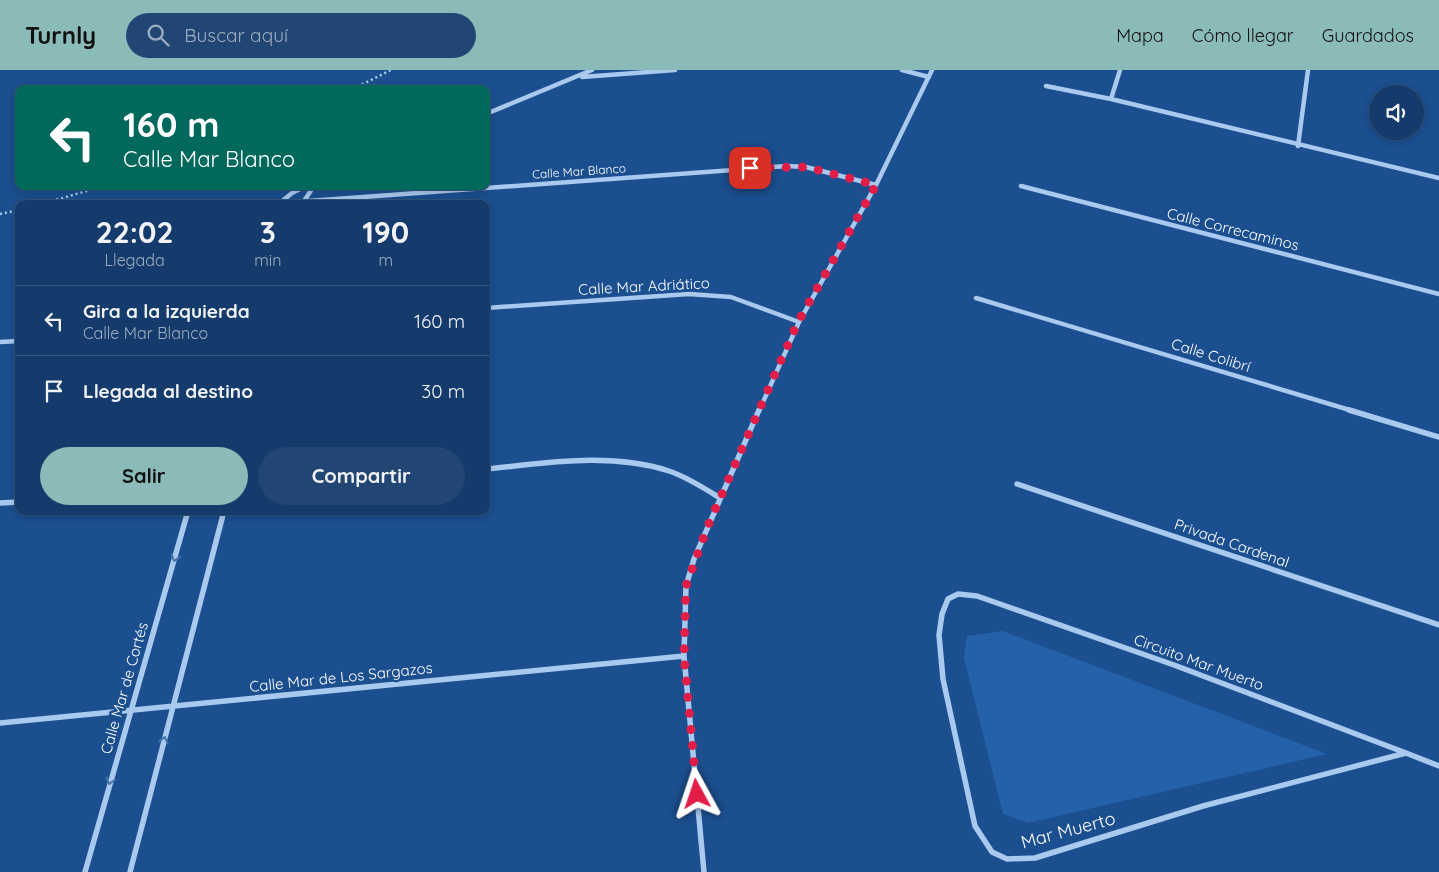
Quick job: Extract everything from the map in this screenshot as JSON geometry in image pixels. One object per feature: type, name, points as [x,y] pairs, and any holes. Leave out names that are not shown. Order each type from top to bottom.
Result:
[{"type":"street","points":[[490,112],[592,70]]},
{"type":"street","points":[[577,77],[675,70]]},
{"type":"street","points":[[902,70],[929,77]]},
{"type":"street","points":[[704,872],[684,656],[686,586],[694,559],[798,322],[876,185],[932,70]]},
{"type":"street","points":[[1111,99],[1120,70]]},
{"type":"street","points":[[1298,146],[1308,70]]},
{"type":"street","points":[[1046,86],[1111,99],[1298,146],[1439,178]]},
{"type":"street","name":"Calle Mar Blanco","points":[[490,188],[787,166],[806,167],[876,185]]},
{"type":"street","name":"Calle Correcaminos","points":[[1021,186],[1439,294]]},
{"type":"street","points":[[284,200],[298,190]]},
{"type":"street","name":"Calle Mar Blanco","points":[[331,200],[465,190]]},
{"type":"street","name":"Calle Mar Adriático","points":[[490,308],[713,294],[731,297],[798,322]]},
{"type":"street","name":"Calle Colibrí","points":[[976,298],[1439,437]]},
{"type":"street","points":[[0,342],[15,341]]},
{"type":"street","points":[[490,468],[593,461],[641,464],[671,472],[720,498]]},
{"type":"street","name":"Privada Cardenal","points":[[1017,484],[1439,625]]},
{"type":"street","points":[[0,503],[15,502]]},
{"type":"street","name":"Calle Mar de Cortés","points":[[85,872],[187,515]]},
{"type":"street","points":[[130,872],[223,515]]},
{"type":"street","name":"Circuito Mar Muerto","points":[[948,600],[958,594],[977,596],[1174,665],[1439,766]]},
{"type":"street","name":"Mar Muerto","points":[[948,600],[942,614],[939,635],[943,679],[975,826],[992,852],[1007,859],[1035,858],[1203,806],[1406,753]]},
{"type":"street","name":"Calle Mar de Los Sargazos","points":[[0,723],[684,656]]},
{"type":"path","points":[[361,85],[391,70]]},
{"type":"path","points":[[62,200],[91,190]]},
{"type":"path","points":[[0,214],[15,211]]},
{"type":"shaded area","points":[[1003,631],[1327,754],[1028,823],[1003,814],[964,658],[967,636]]},
{"type":"route","points":[[697,794],[684,656],[686,586],[694,559],[707,528],[798,322],[876,185],[806,167],[750,168]]}]
